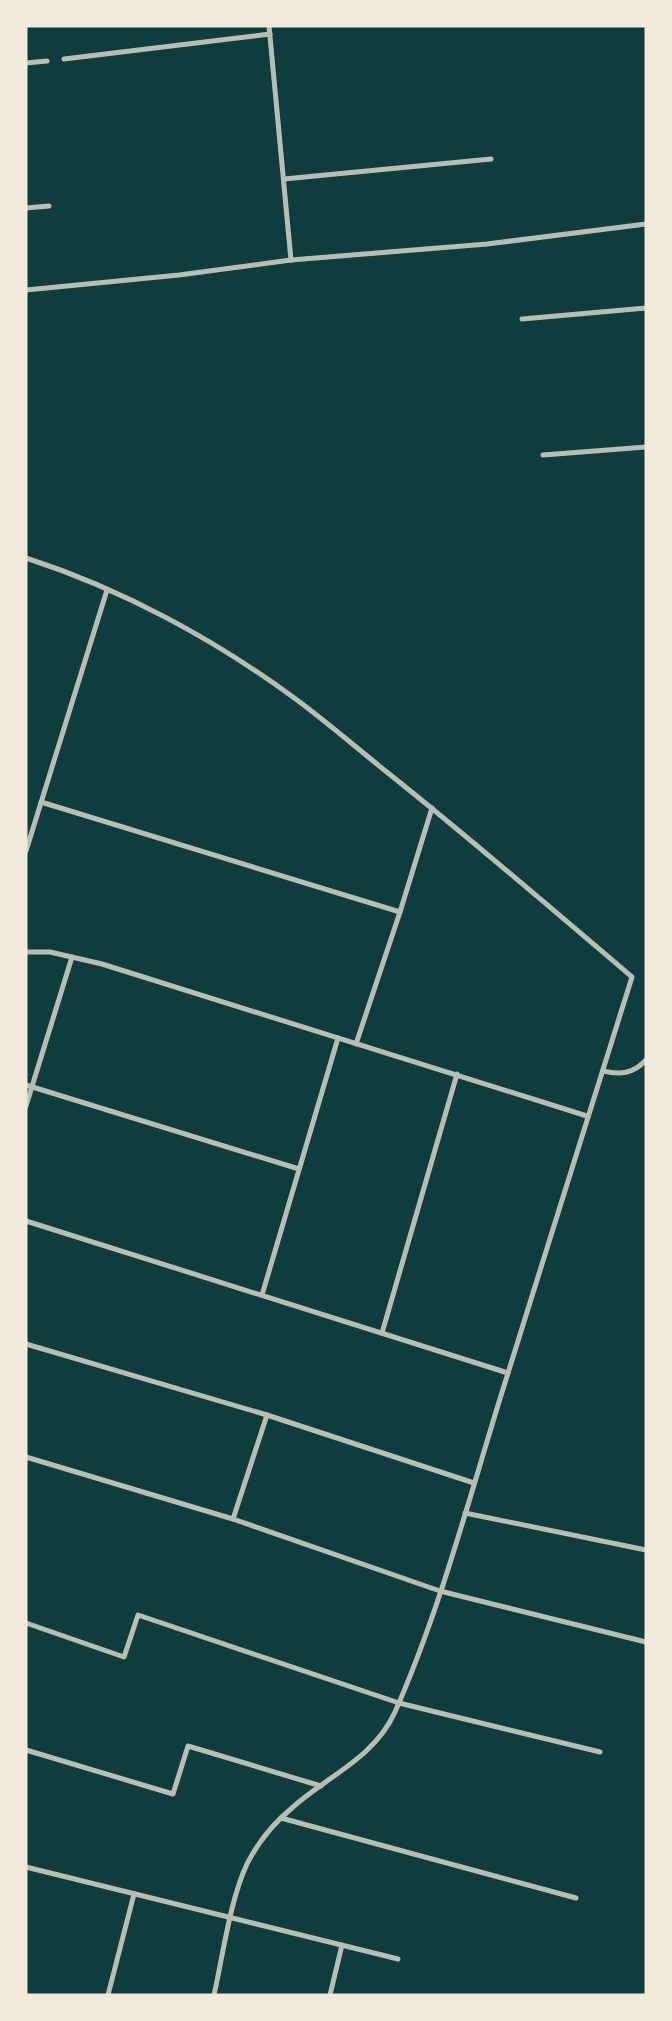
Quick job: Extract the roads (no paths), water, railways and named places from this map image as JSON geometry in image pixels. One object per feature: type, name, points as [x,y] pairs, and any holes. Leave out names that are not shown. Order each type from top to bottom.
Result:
[{"type":"street","points":[[269,26],[291,260]]},
{"type":"street","points":[[64,58],[270,34]]},
{"type":"street","points":[[26,63],[47,61]]},
{"type":"street","points":[[284,179],[491,159]]},
{"type":"street","points":[[26,208],[49,206]]},
{"type":"street","points":[[26,290],[179,275],[291,260],[487,244],[646,224]]},
{"type":"street","points":[[522,319],[646,308]]},
{"type":"street","points":[[543,455],[646,447]]},
{"type":"street","points":[[26,558],[107,590],[186,629],[261,675],[297,700],[432,808],[632,977],[440,1591],[399,1703],[376,1743],[363,1756],[281,1818],[268,1832],[247,1864],[214,1995]]},
{"type":"street","points":[[26,851],[107,590]]},
{"type":"street","points":[[42,802],[400,912]]},
{"type":"street","points":[[356,1044],[432,808]]},
{"type":"street","points":[[26,952],[50,952],[102,964],[587,1116]]},
{"type":"street","points":[[26,1106],[72,957]]},
{"type":"street","points":[[262,1295],[338,1038]]},
{"type":"street","points":[[603,1071],[621,1074],[629,1072],[646,1060]]},
{"type":"street","points":[[382,1333],[457,1074]]},
{"type":"street","points":[[26,1085],[299,1168]]},
{"type":"street","points":[[26,1221],[508,1373]]},
{"type":"street","points":[[26,1344],[267,1415],[474,1483]]},
{"type":"street","points":[[233,1519],[267,1415]]},
{"type":"street","points":[[26,1456],[233,1519],[440,1591],[646,1642]]},
{"type":"street","points":[[465,1513],[646,1550]]},
{"type":"street","points":[[26,1623],[124,1656],[138,1615],[399,1703],[600,1752]]},
{"type":"street","points":[[26,1750],[173,1794],[188,1746],[321,1786]]},
{"type":"street","points":[[281,1818],[576,1898]]},
{"type":"street","points":[[26,1867],[398,1959]]},
{"type":"street","points":[[108,1995],[134,1894]]},
{"type":"street","points":[[330,1995],[342,1945]]}]
